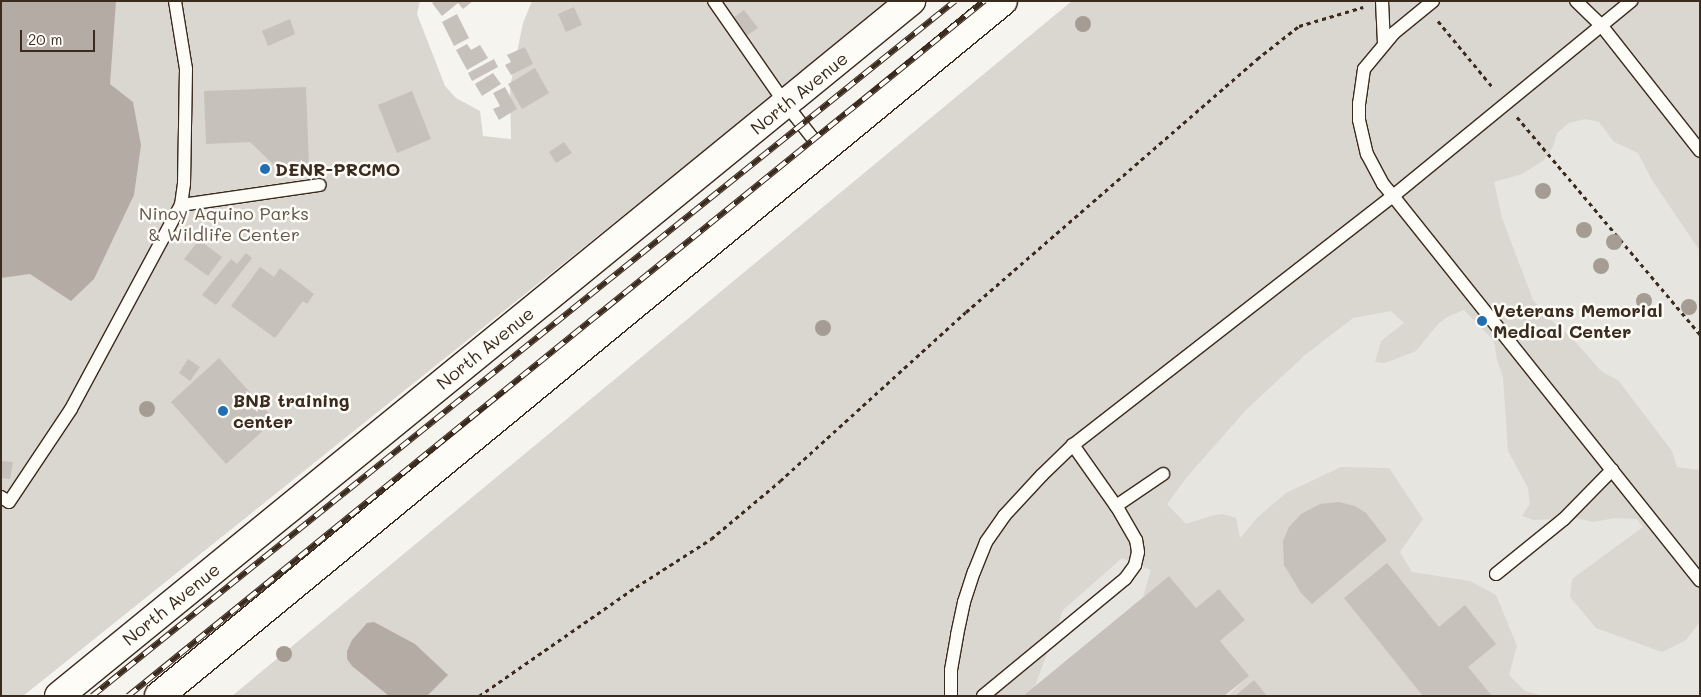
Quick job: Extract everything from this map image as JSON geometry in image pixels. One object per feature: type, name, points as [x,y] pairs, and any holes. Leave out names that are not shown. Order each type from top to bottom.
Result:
[{"type":"main road","name":"North Avenue","points":[[59,696],[911,1]]},
{"type":"main road","points":[[159,696],[1003,1]]},
{"type":"lane","points":[[4,503],[71,409],[181,205],[184,184],[186,69],[174,1]]},
{"type":"lane","points":[[714,1],[785,104],[822,150]]},
{"type":"lane","points":[[1382,1],[1384,44]]},
{"type":"lane","points":[[1576,1],[1601,26],[1700,151]]},
{"type":"lane","points":[[951,696],[951,670],[964,602],[986,542],[1022,496],[1073,445],[1393,196],[1631,1]]},
{"type":"lane","points":[[1430,4],[1384,44],[1364,69],[1359,103],[1359,120],[1367,154],[1374,169],[1393,196],[1700,580]]},
{"type":"lane","points":[[181,205],[320,185]]},
{"type":"lane","points":[[983,696],[1125,579],[1135,565],[1138,552],[1136,540],[1116,506],[1073,445]]},
{"type":"lane","points":[[1496,574],[1564,519],[1612,470]]},
{"type":"lane","points":[[1116,506],[1163,474]]},
{"type":"path","points":[[479,696],[636,587],[711,539],[780,481],[981,299],[1257,59],[1299,26],[1369,4]]},
{"type":"path","points":[[1430,4],[1507,104],[1700,334]]},
{"type":"shaded area","points":[[1,1],[116,1],[110,84],[133,102],[141,145],[134,195],[94,279],[71,301],[30,274],[1,278]]},
{"type":"shaded area","name":"Veterans Memorial Medical Center","points":[[1700,1],[1700,696],[963,696],[981,604]]},
{"type":"shaded area","points":[[374,622],[415,644],[448,675],[427,696],[389,696],[352,666],[347,659],[347,651],[352,640],[367,623]]},
{"type":"green space","name":"Ninoy Aquino Parks & Wildlife Center","points":[[1,1],[420,1],[417,14],[445,86],[456,98],[480,111],[483,136],[511,139],[510,87],[523,23],[532,1],[891,1],[23,696],[1,696]]},
{"type":"green space","points":[[1072,1],[1700,1],[1700,251],[1652,180],[1638,153],[1614,142],[1599,122],[1585,119],[1569,123],[1557,133],[1553,147],[1544,160],[1522,174],[1494,182],[1502,218],[1533,300],[1553,322],[1572,338],[1602,372],[1618,380],[1672,451],[1677,467],[1700,470],[1700,622],[1686,640],[1662,652],[1596,628],[1570,597],[1572,579],[1643,527],[1637,519],[1615,518],[1593,522],[1576,518],[1533,520],[1522,516],[1530,504],[1528,488],[1508,451],[1503,377],[1497,360],[1494,341],[1464,310],[1447,317],[1438,324],[1416,351],[1385,363],[1375,362],[1381,341],[1404,323],[1391,311],[1353,318],[1305,355],[1245,411],[1187,477],[1167,504],[1186,524],[1214,515],[1223,514],[1236,518],[1240,538],[1258,517],[1286,493],[1341,467],[1389,468],[1423,519],[1400,552],[1412,572],[1470,581],[1496,595],[1517,646],[1509,675],[1525,691],[1544,696],[1228,696],[1248,676],[1220,641],[1245,620],[1219,589],[1196,608],[1169,576],[1143,597],[1151,570],[1122,558],[1063,610],[1035,686],[1023,696],[232,696]]},
{"type":"building","points":[[435,1],[473,1],[463,9],[458,3],[442,16],[432,3]]},
{"type":"building","points":[[574,7],[582,25],[566,32],[558,14]]},
{"type":"building","points":[[744,10],[758,28],[746,36],[733,18]]},
{"type":"building","points":[[457,14],[469,38],[454,46],[442,22]]},
{"type":"building","points":[[290,19],[295,34],[268,46],[262,31]]},
{"type":"building","points":[[467,44],[471,50],[480,45],[488,58],[467,70],[456,50]]},
{"type":"building","points":[[525,47],[533,64],[511,75],[505,65],[511,62],[507,55]]},
{"type":"building","points":[[494,59],[498,67],[472,81],[468,73]]},
{"type":"building","points":[[535,68],[549,93],[522,109],[508,84]]},
{"type":"building","points":[[493,73],[501,84],[482,96],[475,84]]},
{"type":"building","points":[[306,87],[309,165],[275,166],[250,142],[206,144],[204,91]]},
{"type":"building","points":[[505,87],[517,109],[499,120],[493,109],[500,106],[493,93]]},
{"type":"building","points":[[412,91],[431,139],[397,153],[378,105]]},
{"type":"building","points":[[564,142],[572,153],[556,163],[549,152]]},
{"type":"building","points":[[199,240],[222,257],[208,276],[184,259]]},
{"type":"building","points":[[246,253],[252,258],[216,305],[202,295],[231,259],[237,264]]},
{"type":"building","points":[[260,267],[274,277],[280,268],[314,294],[307,304],[303,301],[275,338],[231,306]]},
{"type":"building","name":"BNB training center","points":[[219,358],[275,420],[226,464],[171,402]]},
{"type":"building","points":[[188,359],[200,367],[190,381],[179,373]]},
{"type":"building","points":[[1,461],[13,462],[10,479],[1,478]]},
{"type":"building","points":[[1339,502],[1355,506],[1366,513],[1387,540],[1312,604],[1301,593],[1284,565],[1283,541],[1289,527],[1301,514],[1320,504]]},
{"type":"building","points":[[1387,563],[1439,627],[1465,605],[1496,644],[1468,667],[1492,696],[1423,696],[1344,598]]},
{"type":"building","points":[[1169,576],[1196,608],[1219,589],[1245,620],[1220,641],[1249,676],[1224,696],[1023,696]]},
{"type":"building","points":[[1254,680],[1267,696],[1235,696]]},
{"type":"railway","points":[[92,696],[955,1]]},
{"type":"railway","points":[[128,696],[984,1]]},
{"type":"place","name":"DENR-PRCMO","points":[[265,169]]},
{"type":"place","name":"Veterans Memorial Medical Center","points":[[1482,321]]},
{"type":"place","name":"BNB training center","points":[[223,411]]}]
